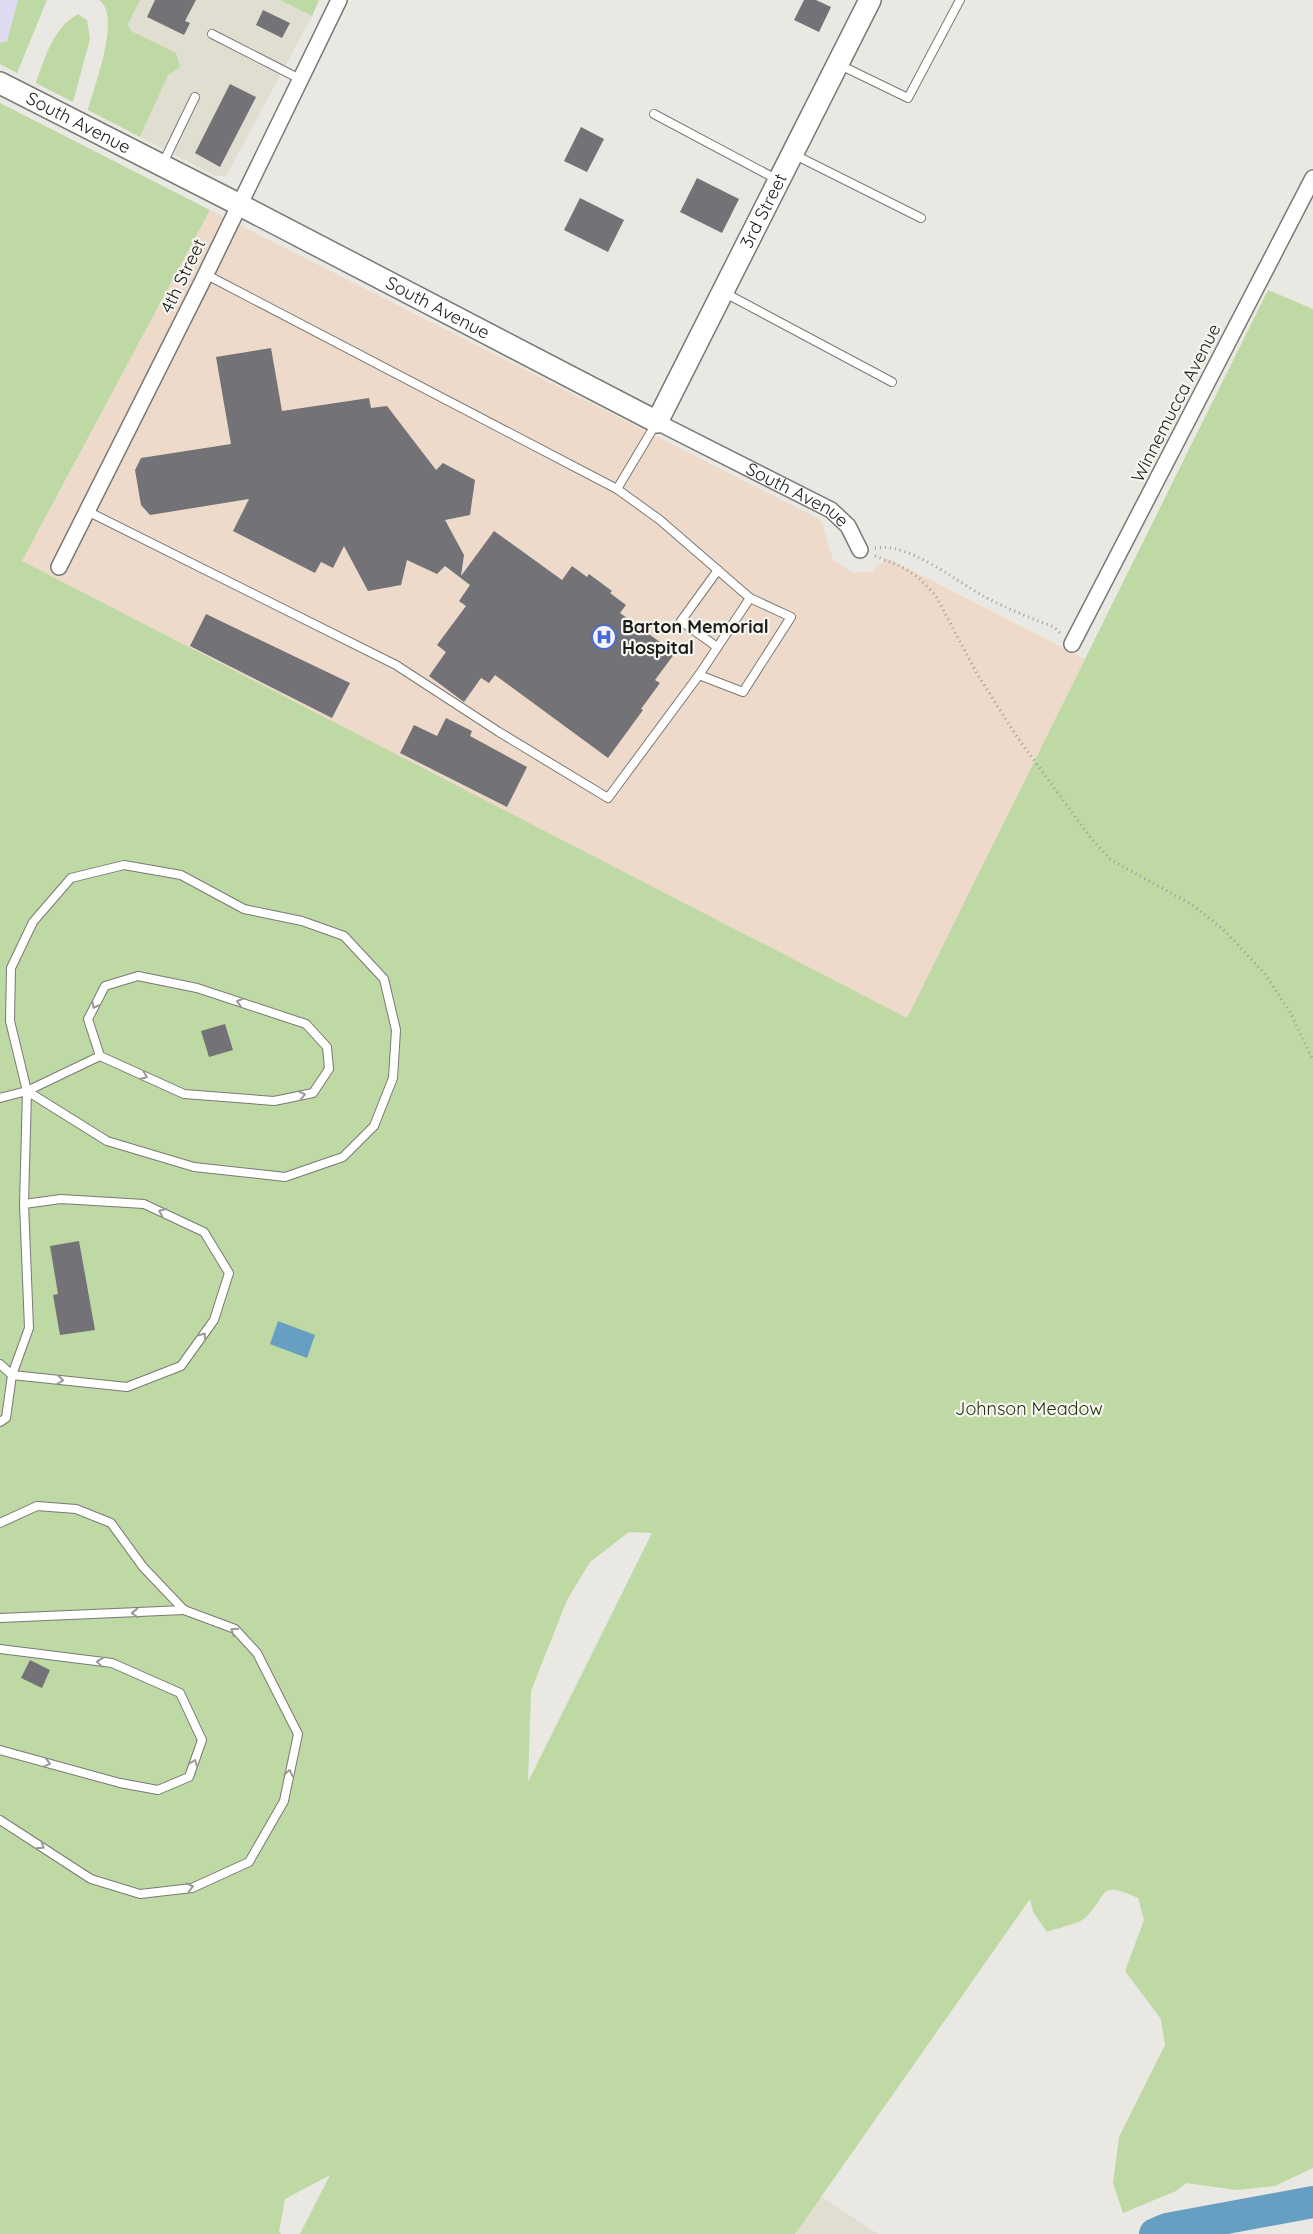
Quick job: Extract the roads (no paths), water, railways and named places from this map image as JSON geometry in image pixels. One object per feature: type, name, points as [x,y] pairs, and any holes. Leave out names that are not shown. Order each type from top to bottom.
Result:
[{"type":"street","name":"4th Street","points":[[59,567],[339,0]]},
{"type":"street","name":"3rd Street","points":[[658,422],[870,0]]},
{"type":"street","name":"South Avenue","points":[[0,83],[831,510],[848,526],[860,550]]},
{"type":"street","name":"Winnemucca Avenue","points":[[1072,644],[1313,178]]},
{"type":"lane","points":[[838,64],[908,98],[960,0]]},
{"type":"lane","points":[[212,34],[300,79]]},
{"type":"lane","points":[[162,165],[195,97]]},
{"type":"lane","points":[[654,114],[778,180]]},
{"type":"lane","points":[[793,154],[921,218]]},
{"type":"lane","points":[[205,274],[617,490],[660,520],[750,598],[791,617],[743,692],[699,675]]},
{"type":"lane","points":[[723,292],[892,382]]},
{"type":"lane","points":[[617,490],[658,422]]},
{"type":"lane","points":[[86,511],[396,665],[499,732],[608,798],[699,675],[750,598]]},
{"type":"lane","points":[[717,647],[681,621],[718,570]]},
{"type":"lane","points":[[0,1422],[6,1418],[12,1375],[29,1328],[24,1204],[27,1091],[10,1021],[10,968],[33,922],[71,878],[124,864],[181,875],[244,909],[302,921],[344,936],[384,980],[396,1030],[393,1078],[374,1126],[343,1157],[285,1177],[194,1167],[107,1141],[27,1091]]},
{"type":"lane","points":[[0,1098],[27,1091],[100,1056],[184,1094],[274,1101],[313,1093],[329,1069],[327,1047],[306,1024],[197,988],[138,976],[105,986],[88,1019],[100,1056]]},
{"type":"lane","points":[[0,1364],[12,1375],[127,1387],[181,1366],[214,1320],[229,1273],[204,1232],[144,1204],[61,1199],[24,1204]]},
{"type":"lane","points":[[0,1523],[37,1506],[76,1509],[111,1523],[143,1567],[184,1610]]},
{"type":"lane","points":[[0,1618],[184,1610],[235,1629],[257,1653],[298,1734],[284,1801],[249,1862],[192,1888],[140,1894],[91,1879],[0,1820]]},
{"type":"lane","points":[[0,1649],[112,1663],[180,1693],[202,1740],[189,1777],[158,1790],[120,1783],[0,1750]]},
{"type":"water","points":[[278,1321],[315,1335],[307,1358],[270,1344]]},
{"type":"waterway","points":[[1155,2234],[1167,2229],[1313,2202]]},
{"type":"place","name":"Barton Memorial Hospital","points":[[604,637]]},
{"type":"park label","name":"Johnson Meadow","points":[[1029,1409]]}]
